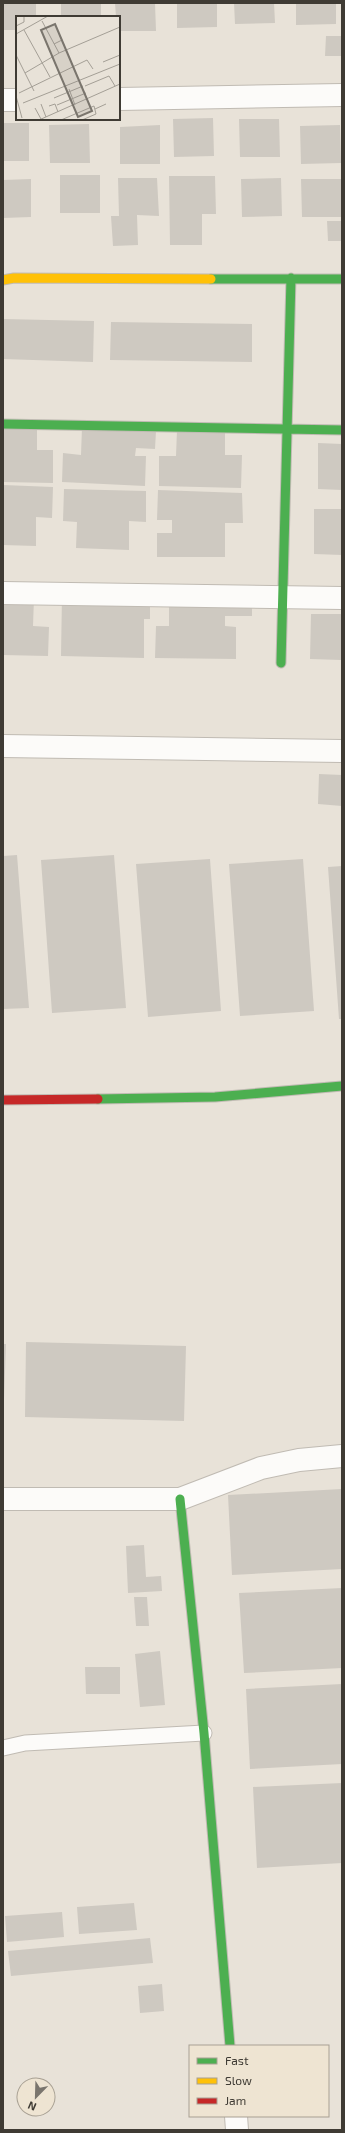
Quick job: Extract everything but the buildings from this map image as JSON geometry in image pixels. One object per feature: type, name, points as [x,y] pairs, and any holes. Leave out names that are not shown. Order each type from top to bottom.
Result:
[{"type":"street","points":[[120,99],[342,95]]},
{"type":"street","points":[[3,100],[16,100]]},
{"type":"street","points":[[3,280],[14,278],[342,279]]},
{"type":"street","points":[[282,663],[291,278]]},
{"type":"street","points":[[3,424],[342,430]]},
{"type":"street","points":[[3,593],[342,598]]},
{"type":"street","points":[[3,746],[342,751]]},
{"type":"street","points":[[3,1100],[215,1098],[342,1086]]},
{"type":"street","points":[[3,1499],[180,1498],[261,1468],[299,1460],[342,1456]]},
{"type":"street","points":[[180,1498],[204,1733],[230,2045]]},
{"type":"street","points":[[236,2117],[237,2130]]},
{"type":"lane","points":[[3,1748],[25,1743],[204,1733]]},
{"type":"traffic: fast","points":[[281,663],[291,278]]},
{"type":"traffic: fast","points":[[211,279],[342,279]]},
{"type":"traffic: fast","points":[[3,424],[342,430]]},
{"type":"traffic: fast","points":[[98,1099],[215,1097],[342,1086]]},
{"type":"traffic: fast","points":[[180,1499],[204,1733],[230,2045]]},
{"type":"traffic: slow","points":[[3,280],[14,278],[211,279]]},
{"type":"traffic: jam","points":[[3,1100],[98,1099]]}]
